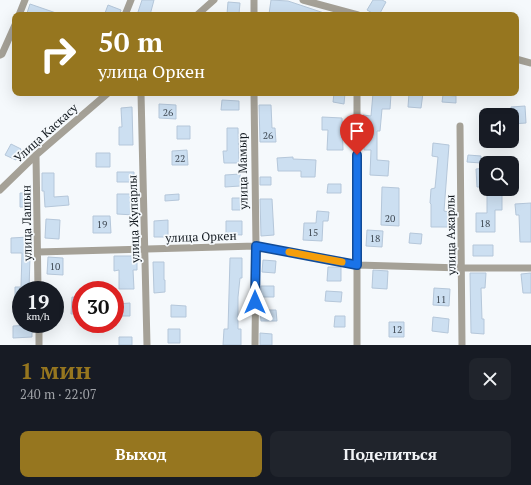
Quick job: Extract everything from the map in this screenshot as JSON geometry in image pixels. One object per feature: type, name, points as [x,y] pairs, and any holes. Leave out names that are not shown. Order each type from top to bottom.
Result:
[{"type":"street","points":[[20,12],[26,0]]},
{"type":"street","points":[[126,12],[131,0]]},
{"type":"street","points":[[200,12],[214,0]]},
{"type":"street","points":[[254,0],[254,12]]},
{"type":"street","points":[[303,0],[347,12]]},
{"type":"street","points":[[0,55],[2,54],[12,32]]},
{"type":"street","points":[[519,60],[531,63]]},
{"type":"street","name":"Улица Каскасу","points":[[0,190],[36,155],[105,96]]},
{"type":"street","name":"улица Жупарлы","points":[[141,96],[148,345]]},
{"type":"street","name":"улица Мамыр","points":[[254,96],[256,246],[255,345]]},
{"type":"street","points":[[357,96],[357,345]]},
{"type":"street","name":"улица Ажарлы","points":[[460,126],[462,345]]},
{"type":"street","name":"улица Лашын","points":[[36,155],[38,281]]},
{"type":"street","name":"улица Оркен","points":[[38,252],[256,246],[357,265],[531,268]]},
{"type":"street","points":[[39,333],[39,345]]},
{"type":"building","points":[[142,0],[154,0],[151,12],[138,12]]},
{"type":"building","points":[[271,0],[288,1],[321,12],[269,12]]},
{"type":"building","points":[[373,0],[382,0],[386,2],[381,12],[371,12],[367,10]]},
{"type":"building","points":[[228,2],[240,3],[239,12],[227,12]]},
{"type":"building","points":[[30,4],[53,12],[27,12]]},
{"type":"building","points":[[108,5],[121,10],[120,12],[105,12]]},
{"type":"building","points":[[334,96],[345,96],[344,104],[333,102]]},
{"type":"building","points":[[373,96],[391,96],[390,109],[382,109],[380,131],[377,131],[377,160],[389,161],[388,176],[370,175],[371,150],[364,150],[365,131],[362,130],[363,115],[371,116]]},
{"type":"building","points":[[409,96],[423,96],[421,108],[408,107]]},
{"type":"building","points":[[443,96],[456,96],[456,103],[442,102]]},
{"type":"building","points":[[222,100],[239,101],[239,110],[221,110]]},
{"type":"building","points":[[159,104],[176,105],[176,119],[159,118]]},
{"type":"building","points":[[259,105],[271,105],[272,128],[275,128],[276,142],[260,142]]},
{"type":"building","points":[[525,106],[526,123],[519,124],[519,108],[511,107]]},
{"type":"building","points":[[132,107],[133,145],[119,145],[119,127],[122,127],[121,108]]},
{"type":"building","points":[[322,117],[342,118],[343,150],[327,150],[328,130],[322,130]]},
{"type":"building","points":[[177,126],[190,126],[190,139],[177,139]]},
{"type":"building","points":[[227,128],[238,128],[239,163],[224,163],[223,151],[227,151]]},
{"type":"building","points":[[433,143],[449,145],[444,211],[449,212],[449,227],[431,227],[431,189],[435,188],[438,157],[432,156]]},
{"type":"building","points":[[11,144],[21,149],[16,160],[5,155]]},
{"type":"building","points":[[187,150],[188,165],[172,165],[172,151]]},
{"type":"building","points":[[96,153],[110,153],[110,167],[96,167]]},
{"type":"building","points":[[468,155],[481,156],[479,156],[479,163],[467,162]]},
{"type":"building","points":[[293,157],[293,159],[316,160],[315,177],[301,177],[301,171],[278,171],[277,158]]},
{"type":"building","points":[[476,169],[479,169],[479,187],[477,187]]},
{"type":"building","points":[[117,172],[134,172],[134,182],[117,182]]},
{"type":"building","points":[[42,173],[54,173],[54,197],[68,196],[69,205],[45,207],[44,191],[42,191]]},
{"type":"building","points":[[240,174],[240,186],[225,187],[225,175]]},
{"type":"building","points":[[260,177],[271,177],[271,185],[260,185]]},
{"type":"building","points":[[328,184],[341,184],[341,193],[327,193]]},
{"type":"building","points":[[382,187],[399,188],[399,226],[381,225]]},
{"type":"building","points":[[20,193],[29,193],[29,207],[20,207]]},
{"type":"building","points":[[117,194],[135,194],[134,215],[117,214]]},
{"type":"building","points":[[179,194],[179,200],[165,201],[165,195]]},
{"type":"building","points":[[487,196],[502,196],[502,210],[495,210],[495,232],[476,232],[476,213],[487,213]]},
{"type":"building","points":[[232,198],[243,198],[243,210],[232,210]]},
{"type":"building","points":[[260,199],[272,199],[274,235],[261,236]]},
{"type":"building","points":[[531,203],[531,242],[520,242],[519,215],[516,215],[515,204]]},
{"type":"building","points":[[317,211],[329,212],[328,221],[323,221],[322,241],[303,240],[304,223],[316,223]]},
{"type":"building","points":[[93,216],[110,216],[111,233],[93,233]]},
{"type":"building","points":[[46,219],[60,220],[59,239],[45,238]]},
{"type":"building","points":[[168,220],[168,237],[154,237],[154,221]]},
{"type":"building","points":[[226,221],[242,221],[242,235],[226,234]]},
{"type":"building","points":[[367,230],[383,231],[382,247],[366,246]]},
{"type":"building","points":[[410,233],[422,234],[421,244],[409,243]]},
{"type":"building","points":[[29,237],[29,281],[21,281],[22,253],[11,253],[11,238]]},
{"type":"building","points":[[473,245],[493,245],[493,256],[473,256]]},
{"type":"building","points":[[114,256],[137,256],[137,270],[133,270],[134,289],[124,289],[124,281],[119,281],[119,270],[114,271]]},
{"type":"building","points":[[48,257],[63,258],[63,275],[47,274]]},
{"type":"building","points":[[230,258],[242,258],[242,278],[240,278],[238,297],[238,329],[241,329],[241,345],[223,345],[224,329],[228,329]]},
{"type":"building","points":[[263,260],[276,261],[275,273],[262,272]]},
{"type":"building","points":[[153,262],[164,262],[165,292],[154,293]]},
{"type":"building","points":[[328,267],[341,267],[341,281],[327,281]]},
{"type":"building","points":[[373,270],[388,271],[387,289],[372,288]]},
{"type":"building","points":[[470,273],[486,273],[485,288],[481,288],[484,334],[471,333]]},
{"type":"building","points":[[531,273],[531,293],[523,293],[521,274]]},
{"type":"building","points":[[261,286],[274,286],[274,297],[261,297]]},
{"type":"building","points":[[434,288],[450,289],[449,306],[433,305]]},
{"type":"building","points":[[326,291],[342,292],[341,302],[325,301]]},
{"type":"building","points":[[124,303],[130,303],[130,316],[124,316]]},
{"type":"building","points":[[171,305],[186,306],[186,317],[171,317]]},
{"type":"building","points":[[260,310],[276,310],[277,321],[261,321]]},
{"type":"building","points":[[335,316],[345,316],[345,327],[334,327]]},
{"type":"building","points":[[433,317],[449,319],[448,333],[432,331]]},
{"type":"building","points":[[389,322],[404,322],[404,337],[389,337]]},
{"type":"building","points":[[168,329],[180,329],[180,343],[168,343]]},
{"type":"building","points":[[13,333],[32,333],[32,337],[13,338]]},
{"type":"building","points":[[260,333],[272,334],[272,345],[260,345]]},
{"type":"building","points":[[119,337],[132,337],[132,345],[119,345]]},
{"type":"slow traffic","points":[[289,252],[342,262]]},
{"type":"route","points":[[255,302],[256,246],[357,265],[357,155]]}]
